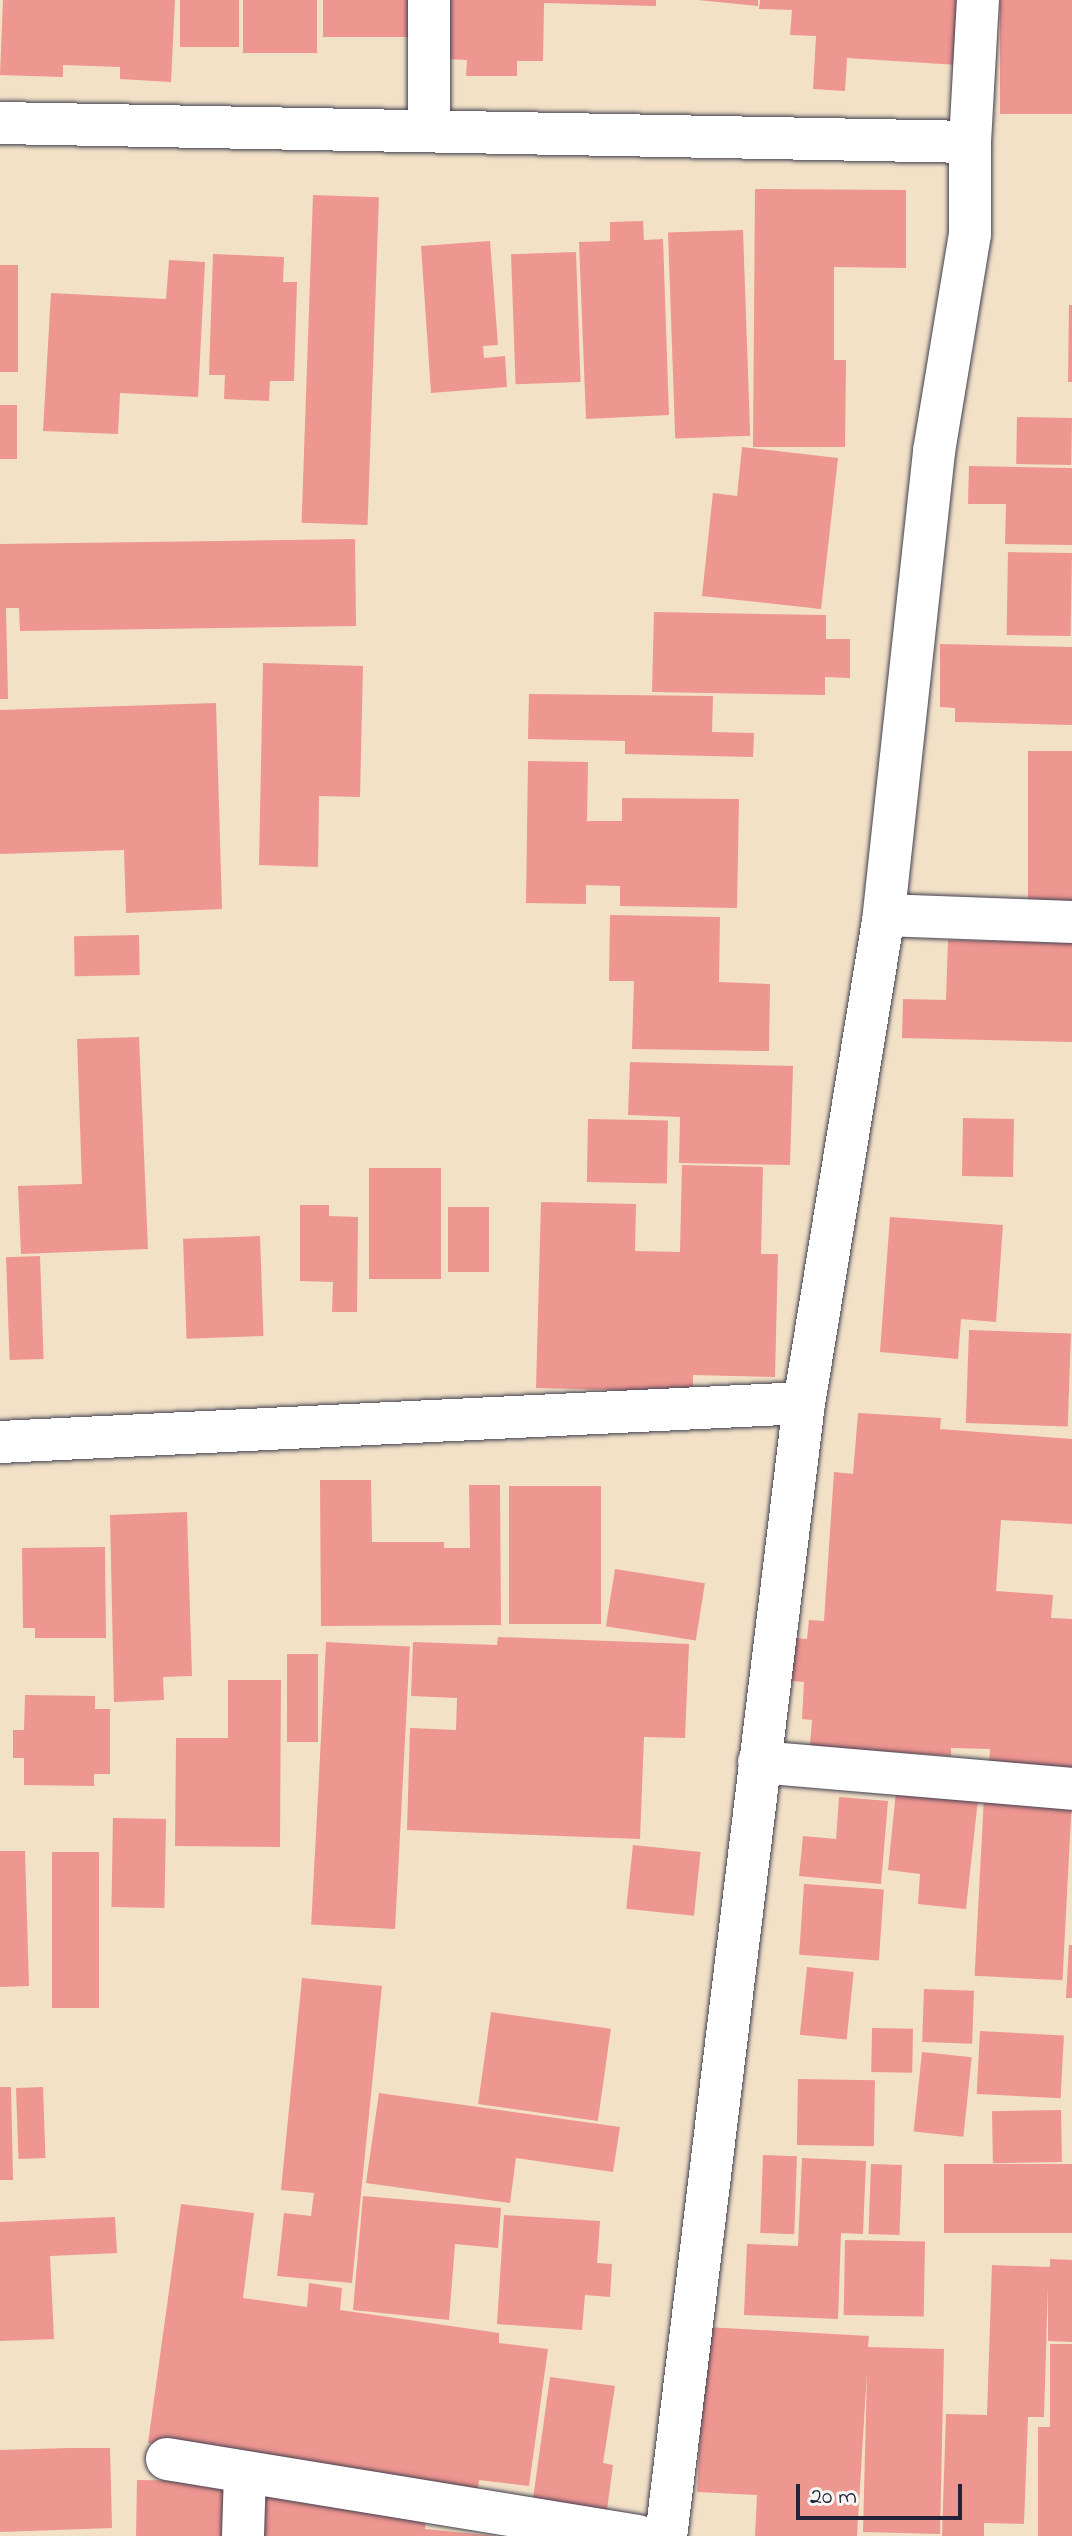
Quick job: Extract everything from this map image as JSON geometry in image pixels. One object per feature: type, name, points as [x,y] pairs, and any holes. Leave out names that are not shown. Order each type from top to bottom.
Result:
[{"type":"street","points":[[429,0],[429,131]]},
{"type":"street","points":[[666,2536],[804,1403],[884,915],[934,452],[970,234],[970,142],[978,0]]},
{"type":"street","points":[[0,123],[970,142]]},
{"type":"street","points":[[884,915],[1072,922]]},
{"type":"street","points":[[0,1442],[804,1403]]},
{"type":"street","points":[[759,1762],[1072,1789]]},
{"type":"street","points":[[167,2459],[638,2536]]},
{"type":"street","points":[[243,2536],[245,2474]]},
{"type":"building","points":[[3,0],[175,0],[171,82],[120,79],[120,67],[63,65],[63,77],[0,75]]},
{"type":"building","points":[[180,0],[239,0],[239,47],[180,47]]},
{"type":"building","points":[[243,0],[317,0],[317,53],[243,53]]},
{"type":"building","points":[[323,0],[412,0],[412,37],[323,37]]},
{"type":"building","points":[[446,0],[656,0],[656,6],[544,3],[543,61],[517,61],[517,76],[466,76],[467,60],[445,59]]},
{"type":"building","points":[[698,0],[758,0],[758,6]]},
{"type":"building","points":[[760,0],[961,0],[958,65],[847,58],[845,91],[813,89],[816,36],[790,35],[792,10],[759,9]]},
{"type":"building","points":[[1000,0],[1072,0],[1072,114],[1000,114]]},
{"type":"building","points":[[755,189],[906,190],[906,268],[834,267],[834,360],[846,360],[845,447],[753,447]]},
{"type":"building","points":[[313,195],[379,197],[368,525],[302,523]]},
{"type":"building","points":[[643,221],[644,240],[663,239],[669,415],[586,419],[579,242],[610,241],[610,222]]},
{"type":"building","points":[[743,230],[750,436],[675,438],[668,233]]},
{"type":"building","points":[[490,241],[498,345],[483,346],[484,358],[505,356],[507,387],[431,393],[421,246]]},
{"type":"building","points":[[576,252],[581,382],[516,384],[511,254]]},
{"type":"building","points":[[213,254],[284,257],[283,282],[297,282],[294,381],[270,381],[269,401],[224,399],[225,375],[209,375]]},
{"type":"building","points":[[169,260],[205,262],[198,397],[120,393],[118,434],[43,431],[51,293],[166,299]]},
{"type":"building","points":[[0,265],[18,265],[18,372],[0,372]]},
{"type":"building","points":[[1069,305],[1072,305],[1072,382],[1068,382]]},
{"type":"building","points":[[0,405],[17,405],[17,459],[0,459]]},
{"type":"building","points":[[1017,417],[1072,418],[1071,465],[1016,464]]},
{"type":"building","points":[[742,447],[838,458],[821,609],[702,596],[713,493],[737,496]]},
{"type":"building","points":[[969,466],[1072,468],[1072,545],[1005,544],[1006,504],[968,504]]},
{"type":"building","points":[[355,539],[356,626],[20,631],[19,608],[6,608],[8,699],[0,699],[0,544]]},
{"type":"building","points":[[1008,552],[1072,553],[1071,636],[1007,635]]},
{"type":"building","points":[[654,612],[826,615],[826,639],[850,639],[850,678],[825,677],[825,695],[652,692]]},
{"type":"building","points":[[940,644],[1072,647],[1072,725],[955,722],[955,708],[940,707]]},
{"type":"building","points":[[263,663],[363,666],[360,797],[319,796],[318,867],[259,865]]},
{"type":"building","points":[[529,694],[713,696],[712,732],[754,733],[753,757],[625,754],[625,741],[528,739]]},
{"type":"building","points":[[216,703],[222,909],[126,913],[124,850],[0,854],[0,710]]},
{"type":"building","points":[[1028,751],[1072,751],[1072,904],[1028,904]]},
{"type":"building","points":[[528,761],[588,762],[587,821],[622,821],[622,798],[739,799],[737,908],[620,906],[620,886],[586,885],[586,904],[526,903]]},
{"type":"building","points":[[610,915],[720,917],[719,982],[770,984],[769,1051],[632,1049],[634,981],[609,981]]},
{"type":"building","points":[[139,935],[140,975],[75,976],[74,936]]},
{"type":"building","points":[[948,940],[1072,943],[1072,1042],[902,1038],[903,999],[946,1000]]},
{"type":"building","points":[[139,1037],[148,1249],[21,1254],[18,1186],[82,1184],[77,1039]]},
{"type":"building","points":[[630,1062],[793,1066],[790,1165],[679,1163],[680,1117],[628,1115]]},
{"type":"building","points":[[963,1118],[1014,1119],[1013,1177],[962,1176]]},
{"type":"building","points":[[588,1119],[668,1120],[667,1183],[587,1182]]},
{"type":"building","points":[[682,1165],[763,1167],[761,1254],[778,1254],[775,1377],[693,1375],[693,1392],[536,1388],[541,1202],[636,1204],[635,1251],[680,1252]]},
{"type":"building","points":[[369,1168],[441,1168],[441,1279],[369,1279]]},
{"type":"building","points":[[300,1205],[329,1205],[329,1216],[358,1217],[357,1312],[332,1312],[333,1282],[300,1281]]},
{"type":"building","points":[[448,1207],[489,1207],[489,1272],[448,1272]]},
{"type":"building","points":[[890,1217],[1003,1225],[996,1322],[961,1319],[958,1359],[880,1352]]},
{"type":"building","points":[[260,1236],[263,1336],[187,1339],[183,1239]]},
{"type":"building","points":[[40,1256],[44,1359],[10,1360],[6,1257]]},
{"type":"building","points":[[969,1330],[1071,1334],[1068,1427],[966,1423]]},
{"type":"building","points":[[858,1413],[941,1418],[940,1429],[1072,1439],[1072,1524],[1001,1520],[996,1591],[1053,1595],[1051,1618],[1072,1619],[1072,1770],[989,1765],[990,1749],[951,1748],[951,1756],[810,1746],[812,1720],[802,1719],[804,1682],[792,1681],[794,1638],[807,1639],[809,1620],[824,1621],[834,1472],[853,1474]]},
{"type":"building","points":[[320,1480],[371,1480],[372,1542],[444,1542],[444,1548],[470,1548],[469,1485],[500,1485],[501,1625],[321,1626]]},
{"type":"building","points":[[509,1486],[601,1486],[601,1624],[509,1624]]},
{"type":"building","points":[[187,1512],[192,1676],[163,1677],[164,1700],[114,1702],[110,1515]]},
{"type":"building","points":[[105,1547],[106,1638],[35,1638],[35,1628],[23,1628],[22,1548]]},
{"type":"building","points":[[615,1569],[705,1583],[696,1641],[606,1626]]},
{"type":"building","points":[[498,1637],[689,1644],[685,1738],[644,1737],[640,1839],[407,1830],[410,1728],[456,1730],[457,1698],[411,1696],[413,1642],[497,1645]]},
{"type":"building","points":[[326,1642],[410,1646],[395,1929],[311,1925]]},
{"type":"building","points":[[287,1654],[318,1654],[318,1742],[287,1742]]},
{"type":"building","points":[[228,1680],[281,1680],[280,1847],[175,1846],[176,1738],[228,1738]]},
{"type":"building","points":[[25,1695],[95,1696],[95,1709],[110,1709],[110,1774],[94,1774],[94,1786],[24,1785],[24,1758],[13,1758],[13,1730],[24,1730]]},
{"type":"building","points":[[896,1791],[978,1799],[966,1909],[918,1904],[920,1874],[888,1870]]},
{"type":"building","points":[[984,1796],[1072,1801],[1062,1980],[975,1976]]},
{"type":"building","points":[[839,1797],[888,1801],[881,1884],[799,1876],[803,1836],[836,1839]]},
{"type":"building","points":[[113,1818],[166,1819],[164,1908],[111,1907]]},
{"type":"building","points":[[633,1845],[701,1852],[694,1916],[626,1909]]},
{"type":"building","points":[[0,1851],[25,1851],[29,1986],[0,1987]]},
{"type":"building","points":[[52,1852],[99,1852],[99,2008],[52,2008]]},
{"type":"building","points":[[804,1884],[884,1890],[879,1960],[799,1955]]},
{"type":"building","points":[[1069,1945],[1072,1945],[1072,1998],[1066,1998]]},
{"type":"building","points":[[807,1967],[854,1972],[847,2040],[800,2035]]},
{"type":"building","points":[[302,1978],[382,1986],[352,2283],[277,2276],[284,2213],[311,2216],[314,2193],[281,2190]]},
{"type":"building","points":[[924,1989],[974,1991],[972,2044],[922,2042]]},
{"type":"building","points":[[491,2012],[611,2029],[598,2121],[478,2104]]},
{"type":"building","points":[[872,2028],[913,2029],[912,2073],[871,2072]]},
{"type":"building","points":[[980,2031],[1064,2035],[1061,2098],[977,2094]]},
{"type":"building","points":[[922,2052],[972,2057],[963,2137],[914,2132]]},
{"type":"building","points":[[798,2079],[875,2080],[874,2146],[797,2145]]},
{"type":"building","points":[[0,2087],[11,2087],[13,2180],[0,2180]]},
{"type":"building","points":[[43,2087],[45,2158],[18,2159],[16,2088]]},
{"type":"building","points":[[379,2093],[620,2127],[613,2172],[516,2158],[510,2203],[366,2183]]},
{"type":"building","points":[[1061,2110],[1062,2162],[993,2163],[992,2111]]},
{"type":"building","points":[[763,2155],[797,2156],[794,2234],[760,2233]]},
{"type":"building","points":[[802,2158],[866,2161],[863,2234],[841,2233],[838,2319],[744,2315],[747,2244],[798,2246]]},
{"type":"building","points":[[871,2164],[902,2165],[900,2235],[869,2234]]},
{"type":"building","points":[[944,2164],[1072,2164],[1072,2233],[944,2233]]},
{"type":"building","points":[[363,2196],[501,2208],[498,2248],[455,2244],[449,2320],[353,2310]]},
{"type":"building","points":[[181,2204],[254,2213],[243,2298],[307,2307],[309,2283],[342,2288],[340,2310],[499,2333],[499,2343],[548,2349],[529,2486],[479,2480],[478,2489],[148,2443]]},
{"type":"building","points":[[504,2215],[600,2221],[597,2263],[612,2264],[610,2297],[585,2295],[582,2330],[497,2324]]},
{"type":"building","points":[[115,2217],[117,2253],[50,2256],[54,2339],[0,2341],[0,2222]]},
{"type":"building","points":[[845,2240],[925,2241],[924,2316],[844,2315]]},
{"type":"building","points":[[1050,2259],[1072,2260],[1072,2342],[1048,2341],[1048,2286],[1044,2417],[1028,2417],[1024,2524],[984,2523],[984,2536],[942,2536],[946,2414],[987,2415],[992,2265],[1050,2267]]},
{"type":"building","points":[[706,2327],[869,2336],[868,2347],[944,2349],[940,2534],[863,2532],[867,2372],[857,2536],[755,2536],[757,2495],[697,2492]]},
{"type":"building","points":[[1050,2344],[1072,2344],[1072,2536],[1038,2536],[1038,2427],[1050,2427]]},
{"type":"building","points":[[550,2377],[615,2386],[603,2463],[613,2465],[607,2510],[533,2499]]},
{"type":"building","points":[[110,2448],[112,2528],[0,2532],[0,2450]]},
{"type":"building","points":[[137,2480],[238,2482],[237,2536],[136,2536]]},
{"type":"building","points":[[251,2486],[320,2491],[319,2505],[426,2511],[425,2529],[495,2536],[248,2536]]}]
